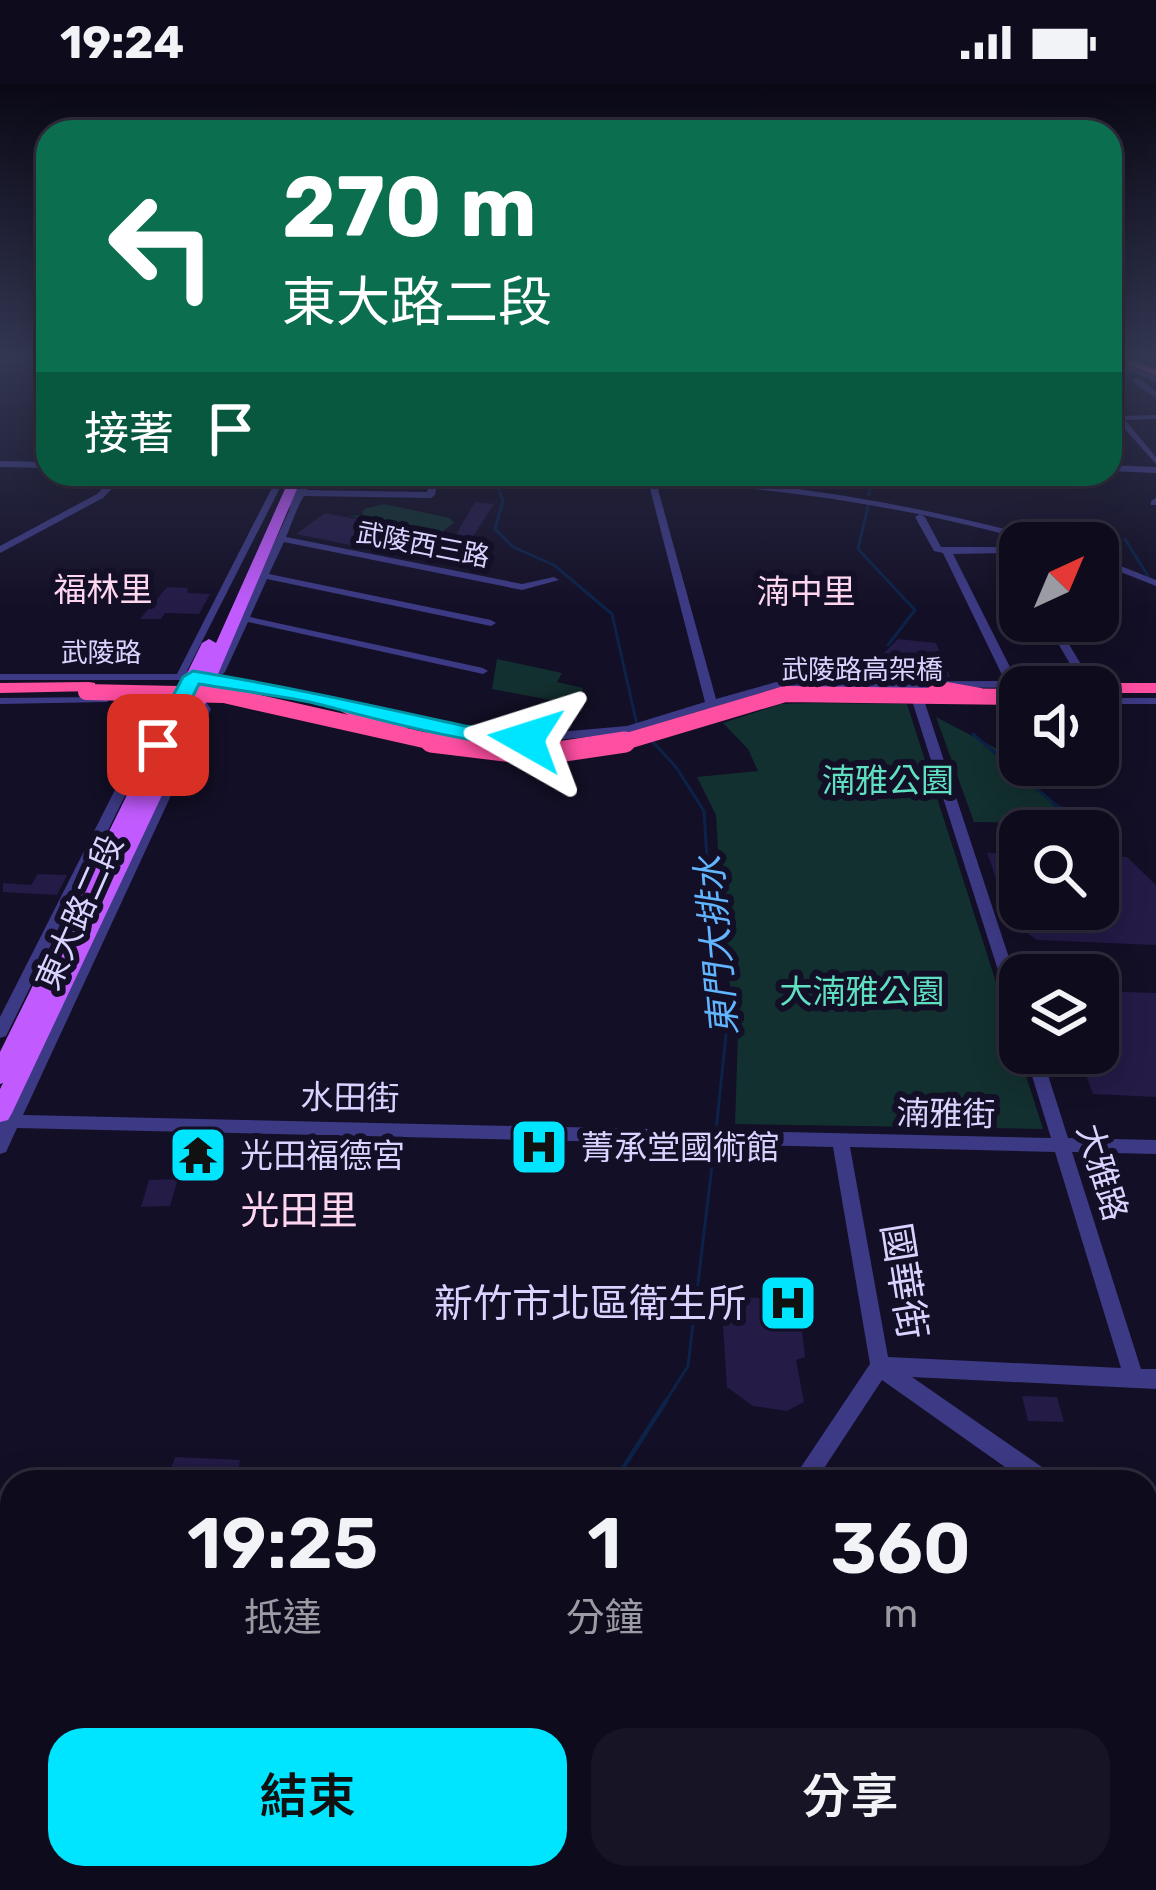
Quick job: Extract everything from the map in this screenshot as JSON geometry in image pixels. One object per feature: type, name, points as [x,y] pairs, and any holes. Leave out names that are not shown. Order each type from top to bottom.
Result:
[{"type":"highway","name":"武陵路高架橋","points":[[0,694],[88,689],[225,695],[462,747],[536,755],[608,749],[720,707],[805,694],[999,693]]},
{"type":"highway","points":[[1119,693],[1156,692]]},
{"type":"highway","points":[[939,693],[999,693]]},
{"type":"highway","points":[[337,713],[500,748],[548,749],[614,742],[720,707]]},
{"type":"main road","name":"東大路二段","points":[[0,1075],[201,677],[282,486]]},
{"type":"main road","name":"東大路二段","points":[[5,1118],[190,699]]},
{"type":"street","points":[[1135,441],[1156,466]]},
{"type":"street","points":[[0,464],[36,465]]},
{"type":"street","points":[[1122,467],[1156,466]]},
{"type":"street","points":[[0,550],[100,496],[110,486]]},
{"type":"street","name":"東大路二段","points":[[292,486],[299,497]]},
{"type":"street","name":"東大路二段","points":[[201,677],[220,672],[305,486]]},
{"type":"street","points":[[299,497],[431,495],[433,486]]},
{"type":"street","points":[[656,486],[720,707]]},
{"type":"street","points":[[768,486],[933,510],[999,529]]},
{"type":"street","points":[[920,518],[938,549],[999,550]]},
{"type":"street","name":"武陵西三路","points":[[283,539],[522,586],[554,580]]},
{"type":"street","points":[[947,551],[1005,666]]},
{"type":"street","points":[[1119,567],[1156,583]]},
{"type":"street","points":[[266,576],[490,622]]},
{"type":"street","points":[[246,620],[483,671]]},
{"type":"street","name":"武陵路","points":[[0,676],[201,677],[494,758],[565,760],[610,753]]},
{"type":"street","points":[[915,693],[1000,954]]},
{"type":"street","points":[[604,733],[610,753],[635,737],[720,707],[794,698],[999,693]]},
{"type":"street","name":"武陵路","points":[[0,694],[234,701],[488,736],[544,739],[604,733],[635,737]]},
{"type":"street","name":"東大路二段","points":[[0,1032],[163,707],[190,699]]},
{"type":"street","points":[[635,737],[666,727]]},
{"type":"street","name":"大雅路","points":[[1040,1074],[1145,1378]]},
{"type":"street","name":"東大路二段","points":[[0,1147],[5,1118]]},
{"type":"street","name":"水田街","points":[[5,1118],[736,1137]]},
{"type":"street","name":"湳雅街","points":[[736,1137],[1156,1147]]},
{"type":"street","name":"國華街","points":[[810,1470],[880,1366],[841,1142]]},
{"type":"street","points":[[880,1366],[1145,1378]]},
{"type":"street","points":[[880,1366],[1027,1470]]},
{"type":"green space","points":[[384,504],[450,518],[454,523],[443,531],[447,536],[349,516]]},
{"type":"green space","points":[[497,659],[562,673],[557,682],[583,688],[577,705],[492,689]]},
{"type":"green space","name":"大湳雅公園","points":[[781,704],[907,704],[999,992],[999,1074],[1025,1074],[1043,1129],[735,1124],[738,1034],[724,949],[716,815],[697,777],[758,771],[748,749],[723,723]]},
{"type":"green space","name":"湳雅公園","points":[[936,717],[999,750],[999,786],[1035,786],[1058,810],[999,810],[999,822],[974,822]]},
{"type":"building","points":[[475,502],[494,504],[463,552],[439,548],[454,538]]},
{"type":"building","points":[[325,513],[386,526],[360,547],[296,534]]},
{"type":"building","points":[[167,587],[210,594],[199,614],[165,613],[161,619],[140,619]]},
{"type":"building","points":[[898,639],[936,643],[950,677],[870,677],[862,653],[884,653]]},
{"type":"building","points":[[987,853],[999,853],[999,887]]},
{"type":"building","points":[[1119,857],[1127,857],[1156,885],[1156,945],[1037,940],[1022,930],[1119,930]]},
{"type":"building","points":[[38,874],[67,875],[57,895],[3,892],[3,883],[31,885]]},
{"type":"building","points":[[1119,992],[1156,993],[1156,1097],[1093,1094],[1086,1074],[1119,1074]]},
{"type":"building","points":[[178,1179],[170,1206],[141,1207],[149,1180]]},
{"type":"building","points":[[760,1285],[797,1287],[805,1357],[796,1360],[804,1402],[787,1411],[753,1406],[727,1387],[721,1296],[760,1298]]},
{"type":"building","points":[[1022,1396],[1057,1397],[1064,1422],[1028,1421]]},
{"type":"building","points":[[175,1457],[240,1460],[238,1470],[171,1470]]},
{"type":"waterway","name":"東門大排水","points":[[497,486],[503,501],[495,529],[513,547],[554,565],[612,614],[637,725]]},
{"type":"waterway","points":[[869,495],[870,486]]},
{"type":"waterway","points":[[869,502],[858,549],[915,610],[888,645]]},
{"type":"waterway","points":[[1125,539],[1148,576]]},
{"type":"waterway","points":[[973,734],[1066,810]]},
{"type":"waterway","name":"東門大排水","points":[[652,741],[676,767],[704,811],[714,970],[726,1035],[716,1131]]},
{"type":"waterway","name":"東門大排水","points":[[664,1404],[688,1366],[715,1141]]},
{"type":"waterway","name":"東門大排水","points":[[622,1470],[666,1401]]},
{"type":"place","name":"菁承堂國術館","points":[[539,1147]]},
{"type":"place","name":"光田福德宮","points":[[198,1155]]},
{"type":"place","name":"新竹市北區衛生所","points":[[788,1303]]},
{"type":"district","name":"福林里","points":[[103,589]]},
{"type":"district","name":"湳中里","points":[[806,591]]},
{"type":"district","name":"光田里","points":[[299,1210]]},
{"type":"route","points":[[158,745],[193,677],[305,695],[472,734],[526,739]]}]
